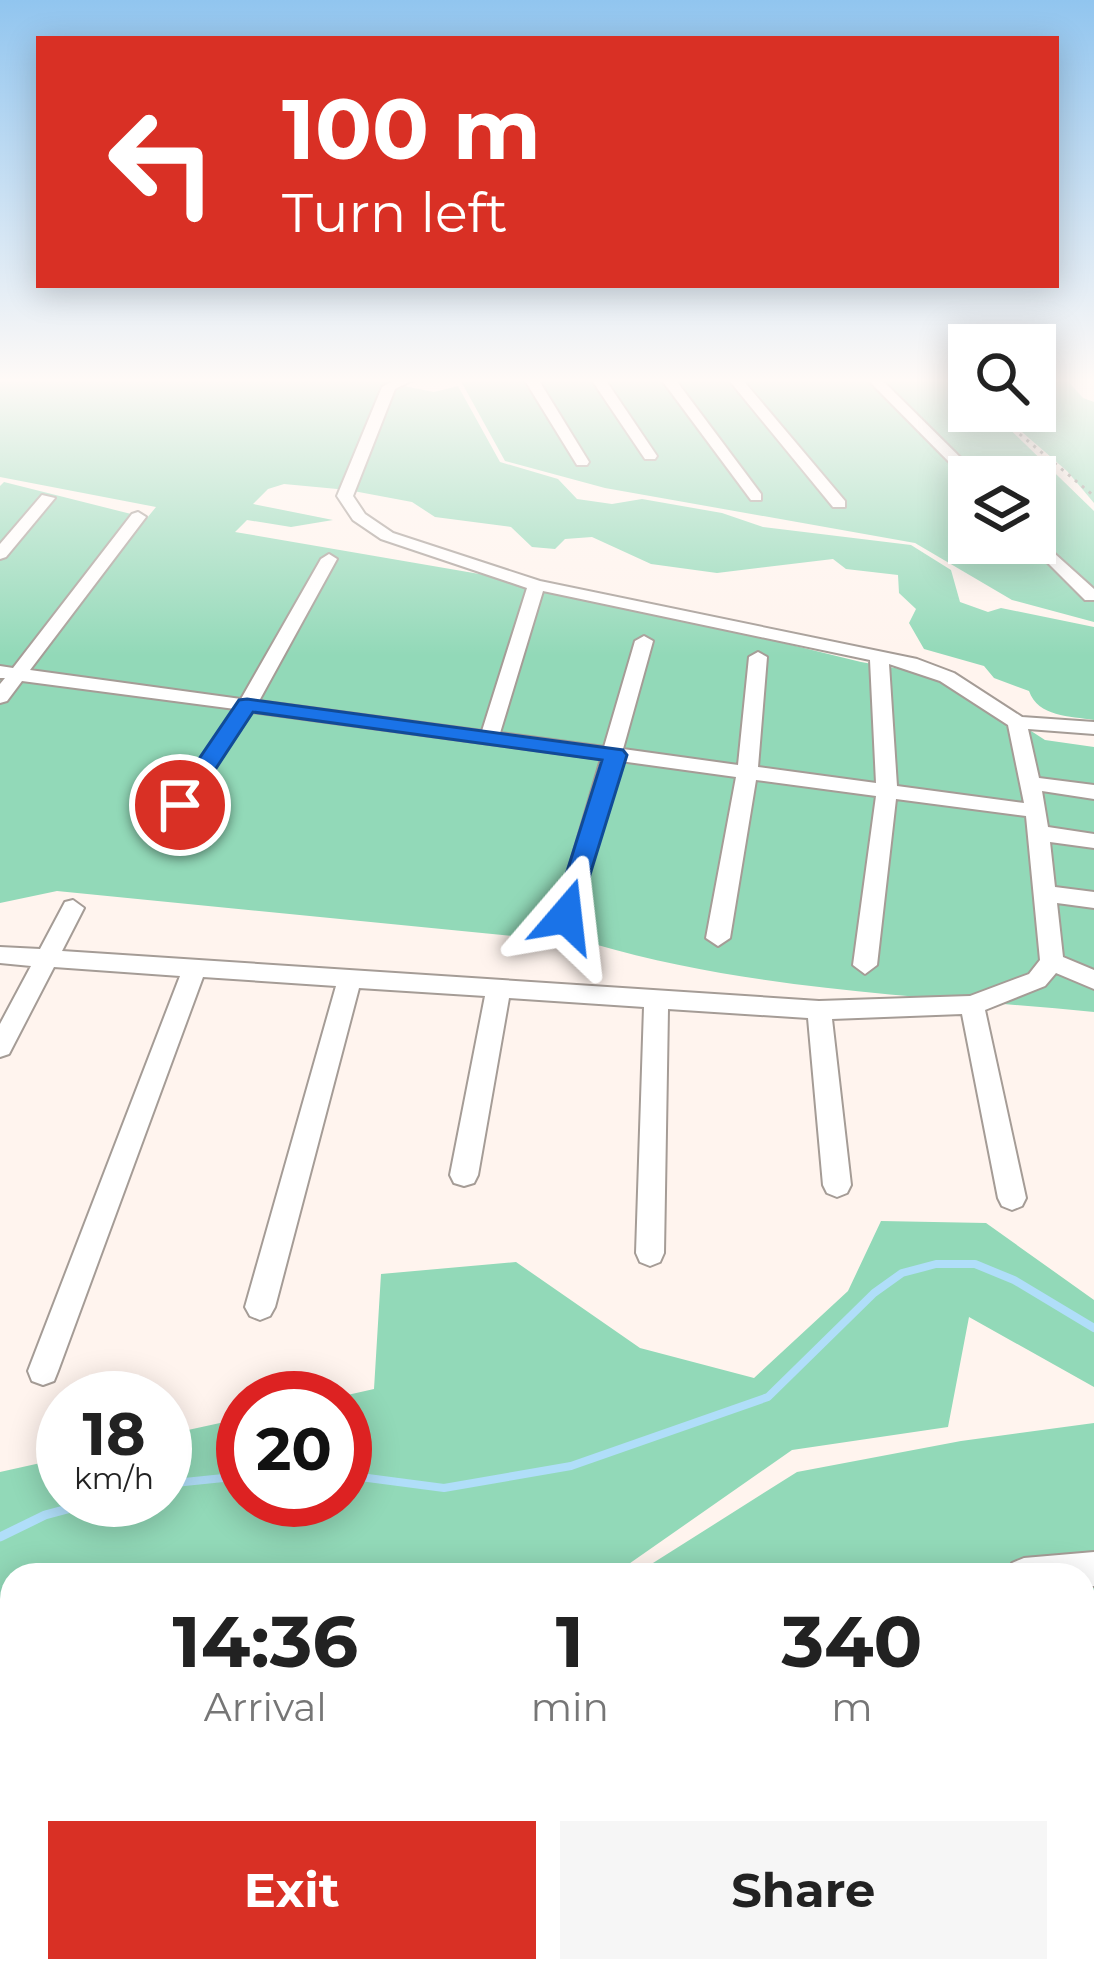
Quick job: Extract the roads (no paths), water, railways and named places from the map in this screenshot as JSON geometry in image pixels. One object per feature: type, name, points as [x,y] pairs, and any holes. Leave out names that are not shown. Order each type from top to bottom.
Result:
[{"type":"street","points":[[352,472],[345,496],[350,506],[387,536],[536,585],[879,656],[947,676],[1017,722],[1094,728]]},
{"type":"street","points":[[737,472],[756,497]]},
{"type":"street","points":[[812,472],[839,504]]},
{"type":"street","points":[[0,554],[47,498]]},
{"type":"street","points":[[0,697],[10,673],[138,517]]},
{"type":"street","points":[[180,805],[247,705],[329,559]]},
{"type":"street","points":[[1056,562],[1090,596]]},
{"type":"street","points":[[489,738],[536,585]]},
{"type":"street","points":[[566,916],[644,641]]},
{"type":"street","points":[[865,965],[887,791],[879,656]]},
{"type":"street","points":[[718,938],[747,772],[758,657]]},
{"type":"street","points":[[10,673],[887,791],[1037,822],[1094,841]]},
{"type":"street","points":[[0,955],[819,1010],[972,1005],[1037,980],[1052,962],[1037,822],[1017,722]]},
{"type":"street","points":[[1029,783],[1094,791]]},
{"type":"street","points":[[1045,893],[1094,900]]},
{"type":"street","points":[[0,1047],[73,908]]},
{"type":"street","points":[[1052,962],[1094,980]]},
{"type":"street","points":[[43,1371],[194,969]]},
{"type":"street","points":[[260,1307],[349,981]]},
{"type":"street","points":[[464,1175],[498,992]]},
{"type":"street","points":[[650,1252],[656,1000]]},
{"type":"street","points":[[972,1005],[1012,1198]]},
{"type":"street","points":[[819,1010],[837,1185]]},
{"type":"waterway","points":[[372,1479],[444,1488],[571,1466],[768,1397],[874,1293],[902,1273],[936,1264],[975,1264],[1014,1280],[1094,1328]]},
{"type":"waterway","points":[[192,1481],[216,1479]]},
{"type":"waterway","points":[[0,1537],[36,1519]]}]
